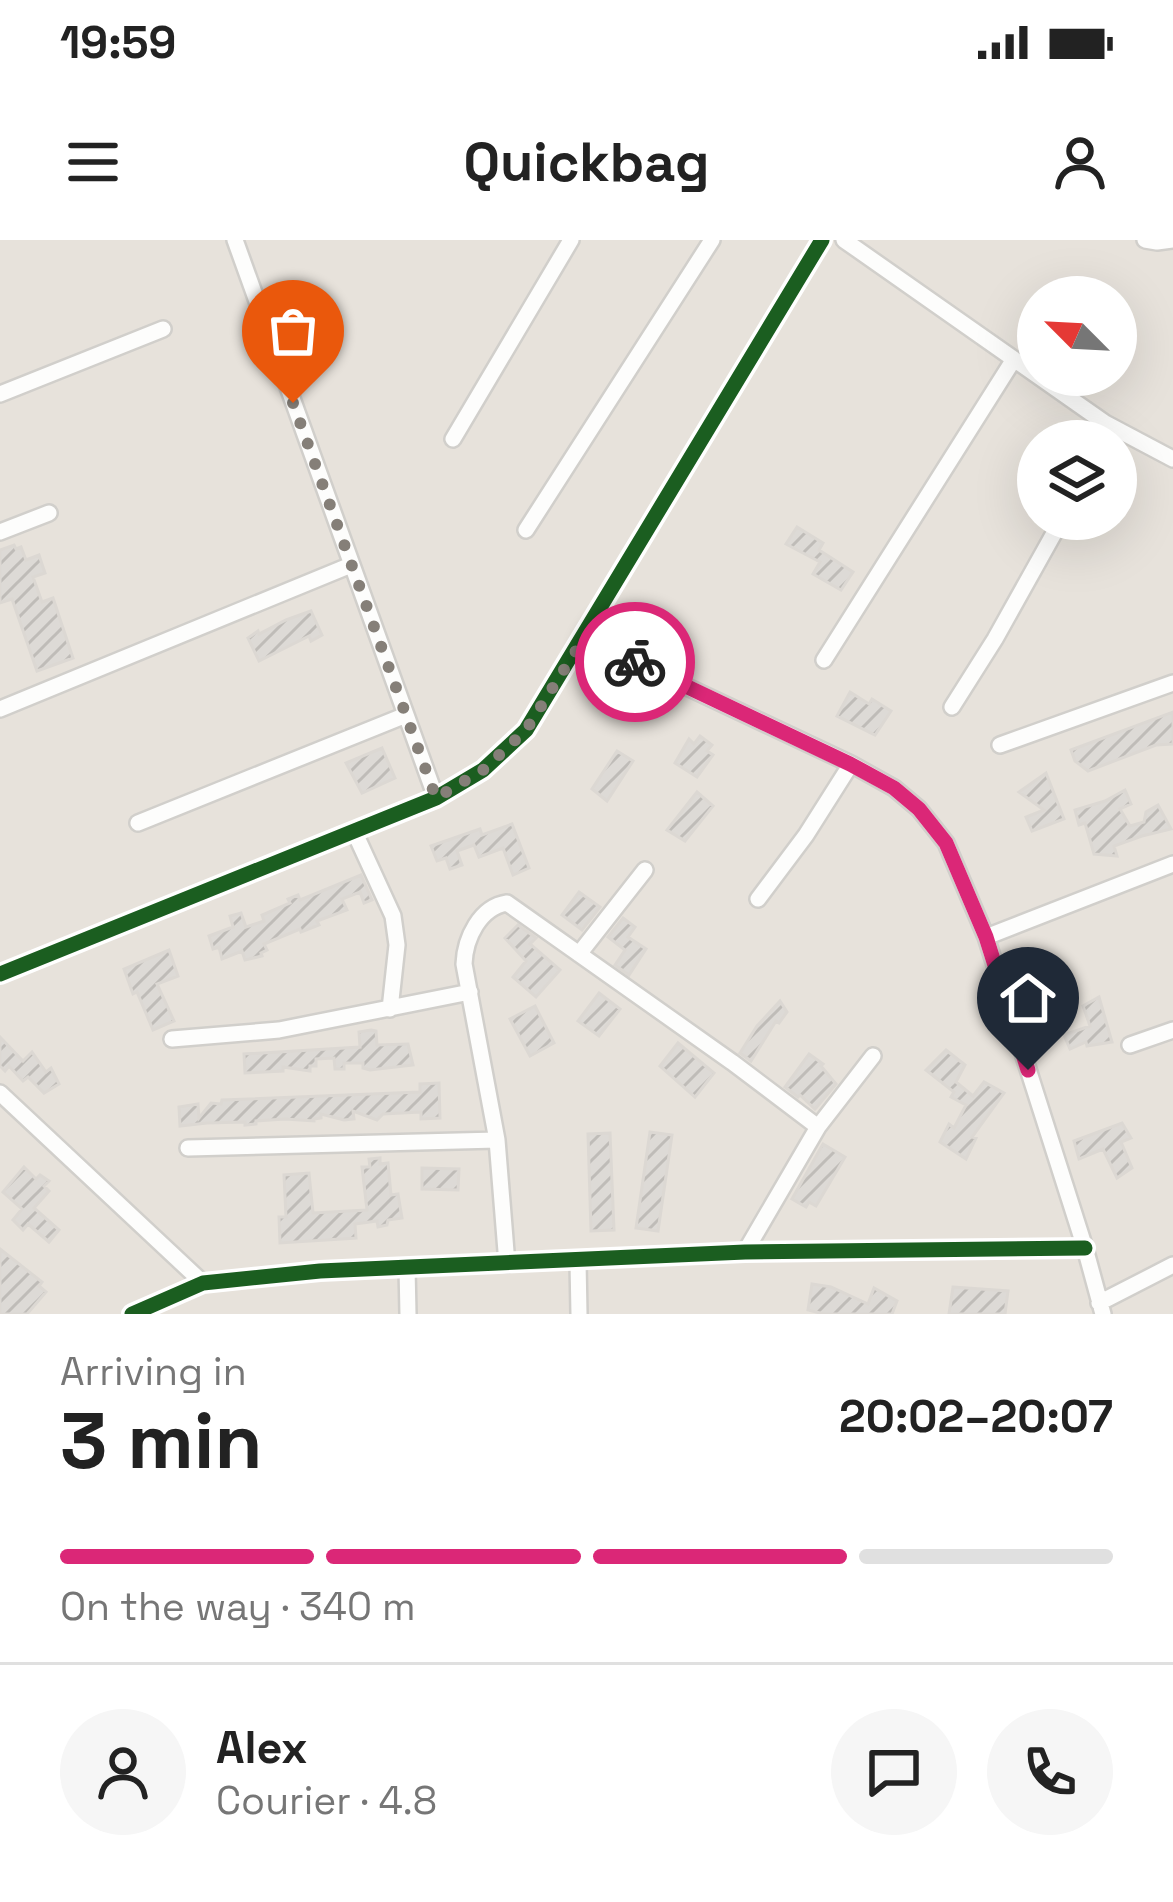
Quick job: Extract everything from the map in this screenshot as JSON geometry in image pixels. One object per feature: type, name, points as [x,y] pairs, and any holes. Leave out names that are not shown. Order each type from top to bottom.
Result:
[{"type":"street","points":[[235,240],[436,798]]},
{"type":"street","points":[[453,439],[571,240]]},
{"type":"street","points":[[526,530],[712,240]]},
{"type":"street","points":[[0,974],[436,798],[483,770],[526,730],[822,240]]},
{"type":"street","points":[[844,240],[1093,420]]},
{"type":"street","points":[[1145,240],[1173,241]]},
{"type":"street","points":[[0,394],[163,329]]},
{"type":"street","points":[[824,660],[1014,359]]},
{"type":"street","points":[[1137,445],[1173,459]]},
{"type":"street","points":[[0,532],[50,514]]},
{"type":"street","points":[[952,707],[1050,540]]},
{"type":"street","points":[[0,709],[351,565]]},
{"type":"street","points":[[584,638],[850,764],[894,788],[919,809],[946,843],[986,937],[1101,1308],[1173,1265]]},
{"type":"street","points":[[1000,746],[1173,683]]},
{"type":"street","points":[[138,824],[406,715]]},
{"type":"street","points":[[758,898],[806,836],[850,764]]},
{"type":"street","points":[[354,831],[396,930],[390,1009]]},
{"type":"street","points":[[986,937],[1173,864]]},
{"type":"street","points":[[579,954],[645,870]]},
{"type":"street","points":[[507,1264],[497,1140],[464,964],[468,937],[500,903],[507,903],[818,1127]]},
{"type":"street","points":[[172,1039],[279,1030],[470,992]]},
{"type":"street","points":[[1130,1045],[1173,1030]]},
{"type":"street","points":[[746,1252],[818,1127],[873,1056]]},
{"type":"street","points":[[0,1094],[203,1283]]},
{"type":"street","points":[[188,1148],[497,1140]]},
{"type":"street","points":[[132,1314],[203,1283],[302,1272],[746,1252],[1085,1248]]},
{"type":"street","points":[[578,1261],[579,1314]]},
{"type":"street","points":[[407,1267],[408,1314]]},
{"type":"shaded area","points":[[0,240],[1173,240],[1173,1314],[0,1314]]},
{"type":"building","points":[[797,527],[823,543],[819,550],[853,572],[841,590],[813,574],[820,562],[786,544]]},
{"type":"building","points":[[21,547],[26,560],[39,555],[45,573],[33,577],[42,602],[53,598],[73,658],[37,671],[12,599],[0,603],[0,550]]},
{"type":"building","points":[[311,611],[322,635],[311,641],[309,636],[259,661],[248,638]]},
{"type":"building","points":[[850,692],[891,711],[875,735],[837,716]]},
{"type":"building","points":[[1173,712],[1173,744],[1156,745],[1088,771],[1075,761],[1071,750]]},
{"type":"building","points":[[700,736],[712,745],[707,751],[713,755],[697,777],[675,763],[689,739],[694,744]]},
{"type":"building","points":[[382,748],[395,778],[362,793],[346,763]]},
{"type":"building","points":[[617,751],[633,761],[607,801],[592,789]]},
{"type":"building","points":[[1046,773],[1064,819],[1032,831],[1026,817],[1044,810],[1019,792]]},
{"type":"building","points":[[1125,790],[1131,804],[1120,809],[1130,826],[1144,822],[1146,812],[1158,805],[1171,829],[1114,846],[1117,856],[1094,854],[1085,823],[1079,825],[1075,810]]},
{"type":"building","points":[[697,792],[713,806],[685,841],[667,830]]},
{"type":"building","points":[[512,824],[529,868],[513,875],[503,848],[479,857],[474,845],[457,851],[462,865],[450,869],[446,858],[437,861],[431,846],[480,829],[482,835]]},
{"type":"building","points":[[361,875],[372,900],[364,903],[360,892],[342,899],[347,910],[264,944],[267,950],[262,956],[245,960],[242,951],[222,959],[219,947],[213,949],[209,936],[233,927],[230,916],[241,913],[246,927],[264,921],[262,915],[290,903],[288,899],[298,895],[300,900]]},
{"type":"building","points":[[579,892],[600,907],[582,930],[562,915]]},
{"type":"building","points":[[623,918],[635,927],[628,937],[646,949],[629,975],[615,965],[625,950],[608,937]]},
{"type":"building","points":[[518,925],[536,938],[530,944],[560,970],[536,997],[513,977],[526,961],[505,938]]},
{"type":"building","points":[[169,950],[178,976],[157,984],[174,1021],[153,1030],[124,969]]},
{"type":"building","points":[[599,993],[620,1009],[599,1036],[578,1021]]},
{"type":"building","points":[[1099,997],[1112,1042],[1087,1046],[1086,1042],[1070,1049],[1064,1035],[1090,1026],[1083,1006]]},
{"type":"building","points":[[780,1001],[787,1012],[751,1061],[740,1053]]},
{"type":"building","points":[[535,1006],[554,1043],[530,1056],[510,1019]]},
{"type":"building","points":[[376,1031],[377,1045],[408,1044],[413,1065],[370,1070],[363,1063],[344,1063],[344,1069],[335,1069],[334,1058],[316,1059],[310,1071],[283,1067],[283,1071],[245,1073],[244,1054],[360,1047],[359,1032]]},
{"type":"building","points":[[0,1037],[23,1061],[32,1052],[46,1072],[51,1068],[59,1084],[44,1093],[9,1066],[5,1071],[0,1066]]},
{"type":"building","points":[[678,1043],[714,1073],[695,1097],[660,1066]]},
{"type":"building","points":[[946,1050],[965,1065],[956,1082],[973,1096],[984,1082],[1004,1093],[972,1137],[976,1138],[966,1159],[940,1142],[966,1105],[951,1097],[954,1092],[926,1070]]},
{"type":"building","points":[[809,1054],[823,1064],[836,1084],[815,1109],[785,1087]]},
{"type":"building","points":[[439,1083],[440,1118],[421,1119],[421,1112],[383,1114],[377,1120],[353,1111],[354,1119],[344,1120],[321,1114],[314,1121],[180,1126],[179,1107],[198,1104],[199,1118],[211,1103],[222,1100],[420,1092],[420,1084]]},
{"type":"building","points":[[1122,1123],[1131,1138],[1121,1142],[1132,1168],[1117,1178],[1103,1149],[1079,1159],[1074,1141]]},
{"type":"building","points":[[650,1132],[672,1135],[658,1231],[636,1228]]},
{"type":"building","points":[[610,1133],[614,1230],[591,1231],[588,1134]]},
{"type":"building","points":[[823,1144],[845,1157],[816,1206],[809,1202],[806,1207],[792,1199]]},
{"type":"building","points":[[380,1158],[380,1164],[388,1163],[391,1195],[398,1194],[402,1218],[378,1227],[377,1221],[355,1224],[356,1238],[280,1243],[279,1217],[286,1217],[284,1175],[309,1173],[313,1213],[367,1210],[362,1167],[370,1167],[369,1159]]},
{"type":"building","points":[[24,1167],[36,1179],[40,1175],[49,1181],[44,1186],[49,1191],[34,1208],[59,1230],[49,1242],[28,1224],[23,1230],[13,1220],[22,1209],[3,1192]]},
{"type":"building","points":[[422,1168],[459,1169],[458,1190],[422,1189]]},
{"type":"building","points":[[0,1249],[42,1282],[39,1286],[46,1292],[27,1314],[0,1314]]},
{"type":"building","points":[[812,1284],[868,1304],[874,1288],[897,1301],[892,1314],[824,1314],[808,1310]]},
{"type":"building","points":[[953,1287],[1008,1291],[1005,1314],[949,1314]]},
{"type":"cycle path","points":[[0,974],[436,798],[483,770],[526,730],[822,240]]},
{"type":"cycle path","points":[[132,1314],[203,1283],[320,1271],[745,1252],[1085,1248]]},
{"type":"way so far","points":[[293,403],[436,798],[483,770],[526,730],[584,638],[635,662]]},
{"type":"route","points":[[635,662],[850,764],[894,788],[919,809],[946,843],[986,937],[1028,1070]]}]
